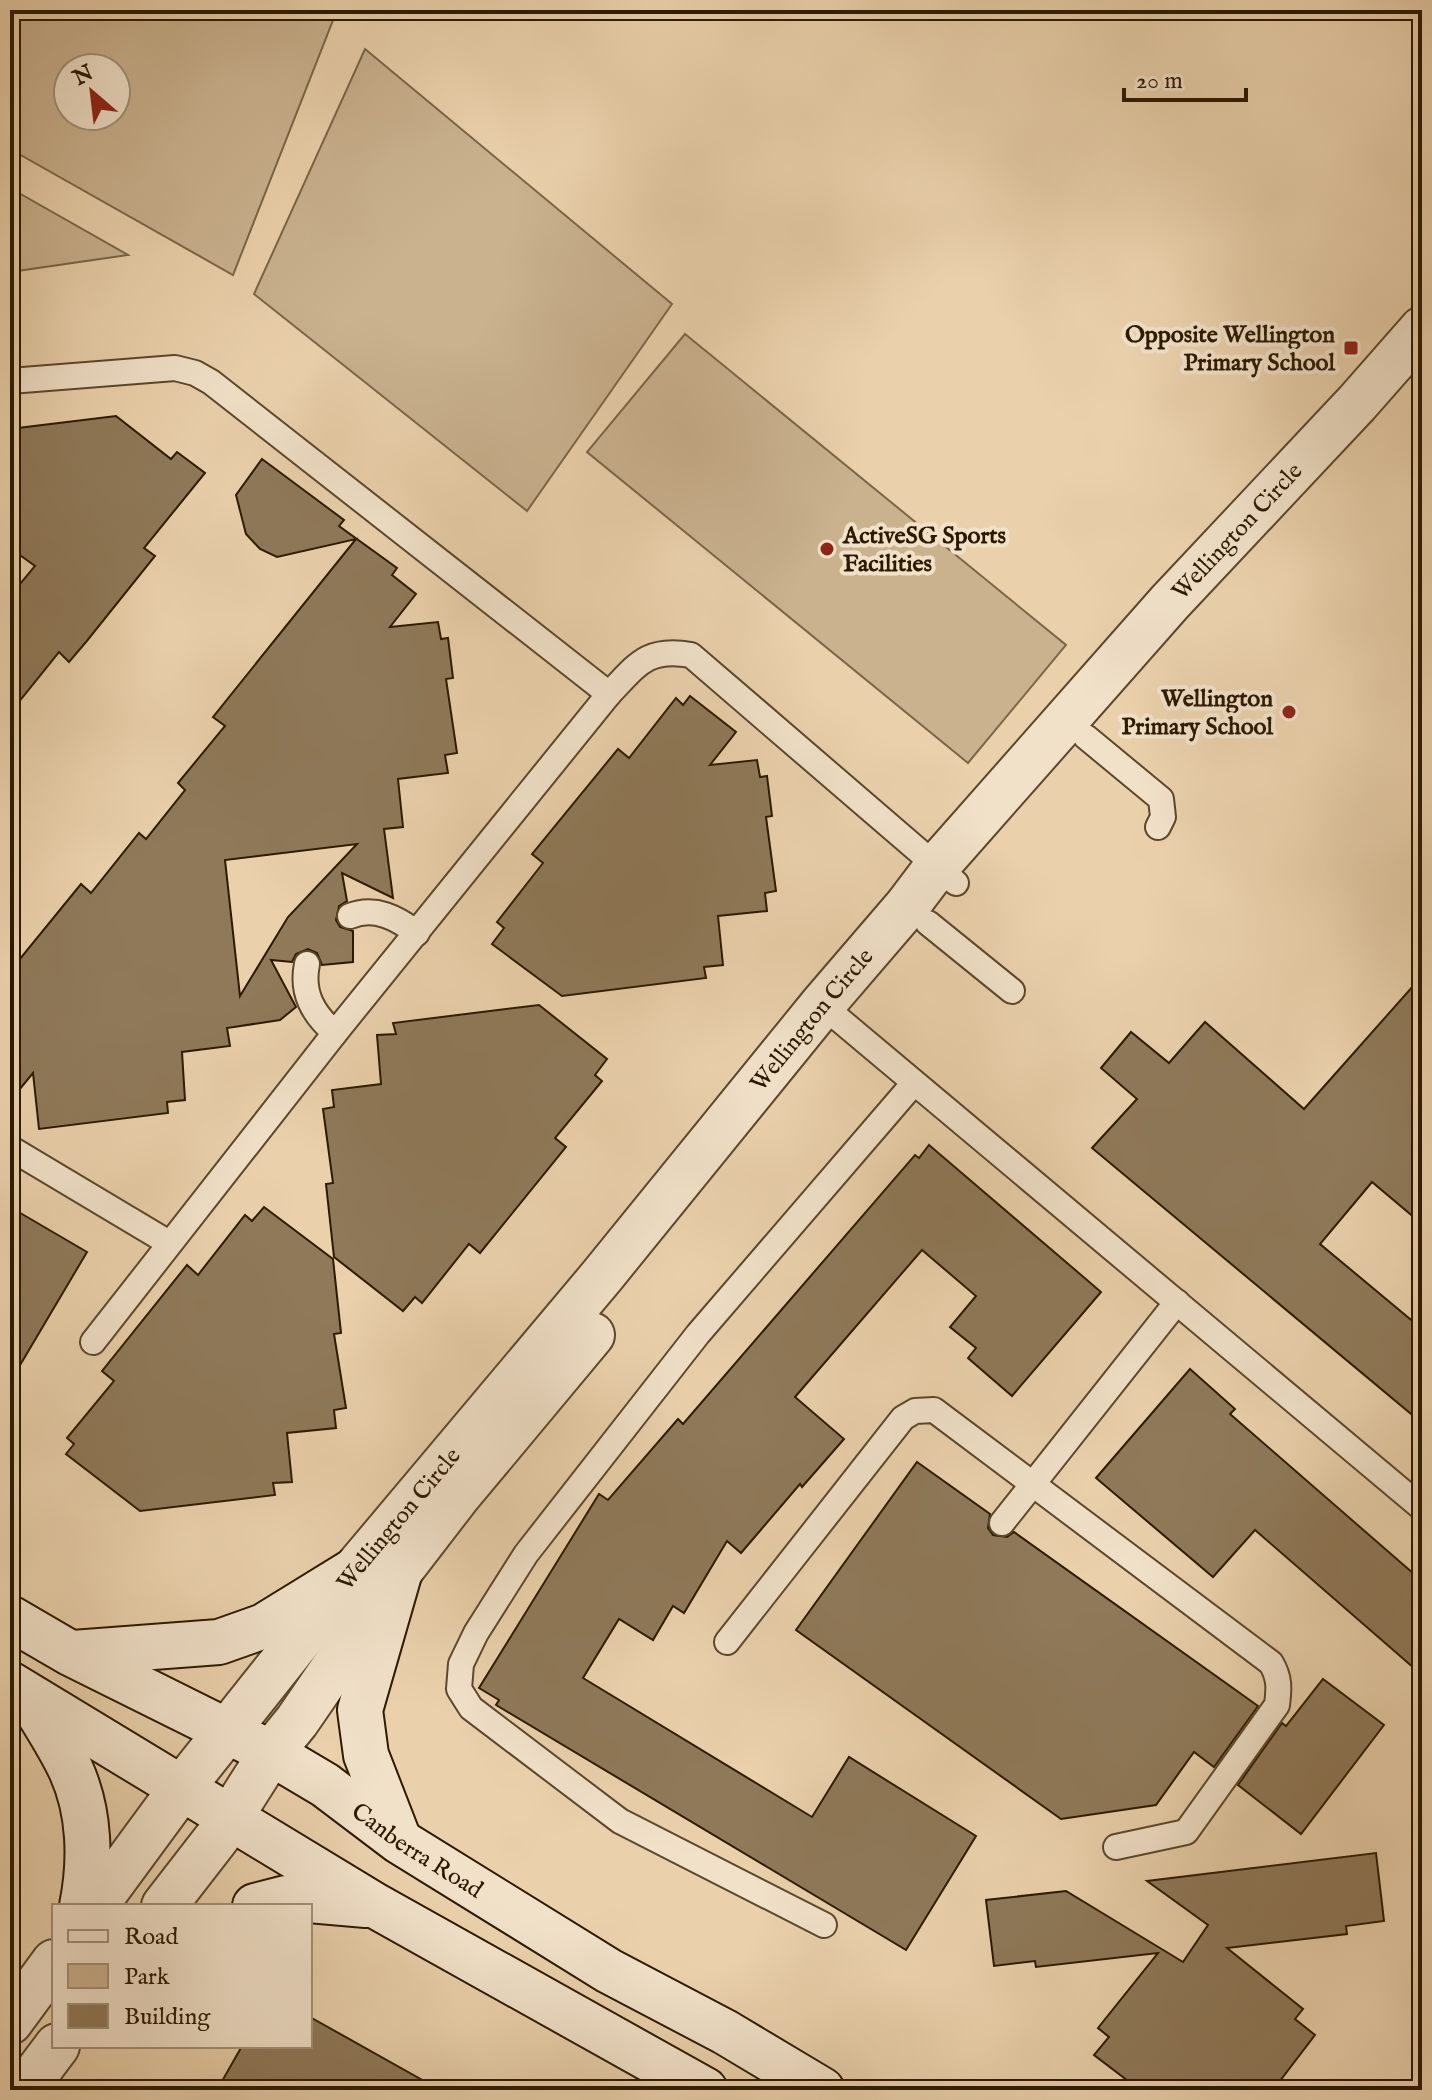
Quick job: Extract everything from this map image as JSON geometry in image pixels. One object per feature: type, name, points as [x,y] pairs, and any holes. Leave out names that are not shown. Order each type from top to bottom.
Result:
[{"type":"street","name":"Wellington Circle","points":[[96,1904],[181,1789],[355,1570],[602,1276],[832,1014],[928,923],[947,874],[1170,602],[1357,403],[1422,329]]},
{"type":"street","name":"Wellington Circle","points":[[166,1904],[219,1835],[271,1753],[297,1721],[400,1571],[457,1497],[671,1239],[907,906],[947,874],[1086,737],[1422,369]]},
{"type":"street","points":[[70,1653],[219,1642],[264,1626],[355,1570]]},
{"type":"street","points":[[399,1841],[366,1755],[360,1710],[400,1571]]},
{"type":"street","name":"Canberra Road","points":[[10,1618],[70,1653],[271,1753],[325,1785],[399,1841],[609,1971],[725,2032],[822,2090]]},
{"type":"street","points":[[19,1688],[376,1906],[705,2090]]},
{"type":"street","points":[[19,1688],[70,1769],[85,1814],[88,1878],[82,1904]]},
{"type":"street","points":[[263,1904],[286,1898],[376,1906]]},
{"type":"street","points":[[10,2022],[52,1965]]},
{"type":"street","points":[[24,2090],[56,2048]]},
{"type":"lane","points":[[10,381],[175,368],[195,373],[211,382],[609,694]]},
{"type":"lane","points":[[93,1342],[335,1033],[609,694],[650,655],[672,652],[691,655],[947,874]]},
{"type":"lane","points":[[1086,737],[1161,799],[1163,817],[1158,827]]},
{"type":"lane","points":[[350,916],[379,912],[400,920],[417,933]]},
{"type":"lane","points":[[928,923],[1012,991]]},
{"type":"lane","points":[[307,964],[304,977],[308,999],[318,1018],[335,1033]]},
{"type":"lane","points":[[832,1014],[1422,1508]]},
{"type":"lane","points":[[824,1925],[620,1821],[471,1708],[459,1689],[461,1664],[476,1633],[526,1554],[698,1334],[914,1083]]},
{"type":"lane","points":[[10,1148],[169,1243]]},
{"type":"lane","points":[[1002,1523],[1177,1302]]},
{"type":"lane","points":[[727,1642],[903,1418],[915,1411],[934,1410],[1271,1663],[1277,1673],[1277,1705],[1186,1832],[1116,1847]]},
{"type":"green space","points":[[10,10],[337,10],[233,275],[10,149]]},
{"type":"green space","points":[[365,49],[672,304],[527,511],[254,294]]},
{"type":"green space","points":[[10,188],[128,255],[10,272]]},
{"type":"green space","name":"ActiveSG Sports Facilities","points":[[685,334],[1066,645],[968,763],[587,452]]},
{"type":"building","points":[[116,416],[171,459],[177,452],[205,473],[144,548],[155,556],[86,642],[69,662],[59,652],[10,713],[10,596],[35,566],[10,548],[10,429]]},
{"type":"building","points":[[262,459],[344,520],[339,526],[397,568],[392,575],[416,594],[390,627],[438,622],[441,639],[448,638],[453,678],[446,679],[457,753],[445,755],[448,773],[398,779],[403,827],[384,829],[393,898],[342,873],[347,901],[339,906],[336,920],[340,927],[353,931],[353,962],[322,965],[317,953],[308,949],[296,954],[292,962],[271,960],[296,1007],[280,1020],[227,1028],[230,1046],[182,1052],[185,1100],[167,1102],[168,1113],[39,1129],[33,1073],[10,1101],[10,971],[81,884],[91,893],[139,833],[146,839],[185,790],[178,783],[225,726],[213,717],[356,539],[277,557],[260,549],[246,534],[236,495]],"holes":[[[357,844],[288,917],[240,996],[225,860]]]},
{"type":"building","points":[[690,696],[736,732],[710,765],[757,760],[760,777],[767,776],[772,816],[766,817],[776,891],[765,893],[767,911],[718,916],[723,965],[704,967],[706,978],[562,996],[492,944],[504,928],[497,922],[543,863],[532,854],[618,749],[629,758],[676,698],[683,705]]},
{"type":"building","points":[[1422,976],[1422,1224],[1372,1182],[1320,1244],[1422,1329],[1422,1423],[1092,1148],[1137,1099],[1101,1068],[1131,1032],[1169,1063],[1205,1022],[1304,1109]]},
{"type":"building","points":[[539,1005],[607,1059],[595,1075],[602,1081],[555,1138],[566,1147],[480,1253],[469,1244],[422,1303],[415,1297],[403,1311],[334,1257],[326,1184],[333,1183],[323,1109],[334,1107],[332,1090],[381,1084],[377,1035],[396,1034],[393,1023]]},
{"type":"building","points":[[929,1145],[1101,1292],[1012,1396],[968,1358],[976,1348],[950,1327],[976,1296],[922,1250],[795,1397],[844,1439],[802,1487],[800,1484],[741,1553],[727,1541],[684,1613],[673,1606],[653,1640],[619,1619],[583,1678],[812,1817],[849,1757],[976,1836],[906,1950],[496,1705],[499,1700],[479,1688],[599,1494],[608,1500],[678,1419],[683,1424],[915,1155],[919,1158]]},
{"type":"building","points":[[10,1207],[87,1252],[10,1382]]},
{"type":"building","points":[[264,1207],[333,1259],[341,1333],[334,1334],[346,1408],[334,1410],[336,1428],[287,1433],[292,1482],[273,1483],[275,1495],[140,1511],[66,1454],[74,1444],[67,1438],[114,1381],[102,1371],[187,1265],[198,1275],[245,1215],[252,1221]]},
{"type":"building","points":[[1190,1369],[1235,1409],[1230,1414],[1422,1581],[1422,1675],[1255,1530],[1213,1577],[1096,1478]]},
{"type":"building","points":[[917,1462],[990,1514],[988,1528],[993,1535],[1007,1537],[1014,1532],[1258,1706],[1214,1767],[1194,1752],[1156,1805],[1061,1819],[796,1630]]},
{"type":"building","points":[[1323,1679],[1384,1725],[1301,1834],[1238,1785],[1282,1723],[1286,1726]]},
{"type":"building","points":[[1376,1853],[1384,1921],[1346,1926],[1347,1934],[1227,1948],[1303,2009],[1295,2019],[1315,2035],[1273,2090],[1140,2090],[1094,2055],[1109,2037],[1098,2028],[1158,1953],[1036,1967],[1035,1961],[994,1966],[986,1900],[1066,1891],[1183,1962],[1208,1925],[1147,1881]]},
{"type":"building","points":[[312,2018],[440,2090],[217,2090],[241,2048],[312,2048]]},
{"type":"place","name":"Opposite Wellington Primary School","points":[[1351,348]]},
{"type":"place","name":"ActiveSG Sports Facilities","points":[[827,549]]},
{"type":"place","name":"Wellington Primary School","points":[[1289,712]]}]
